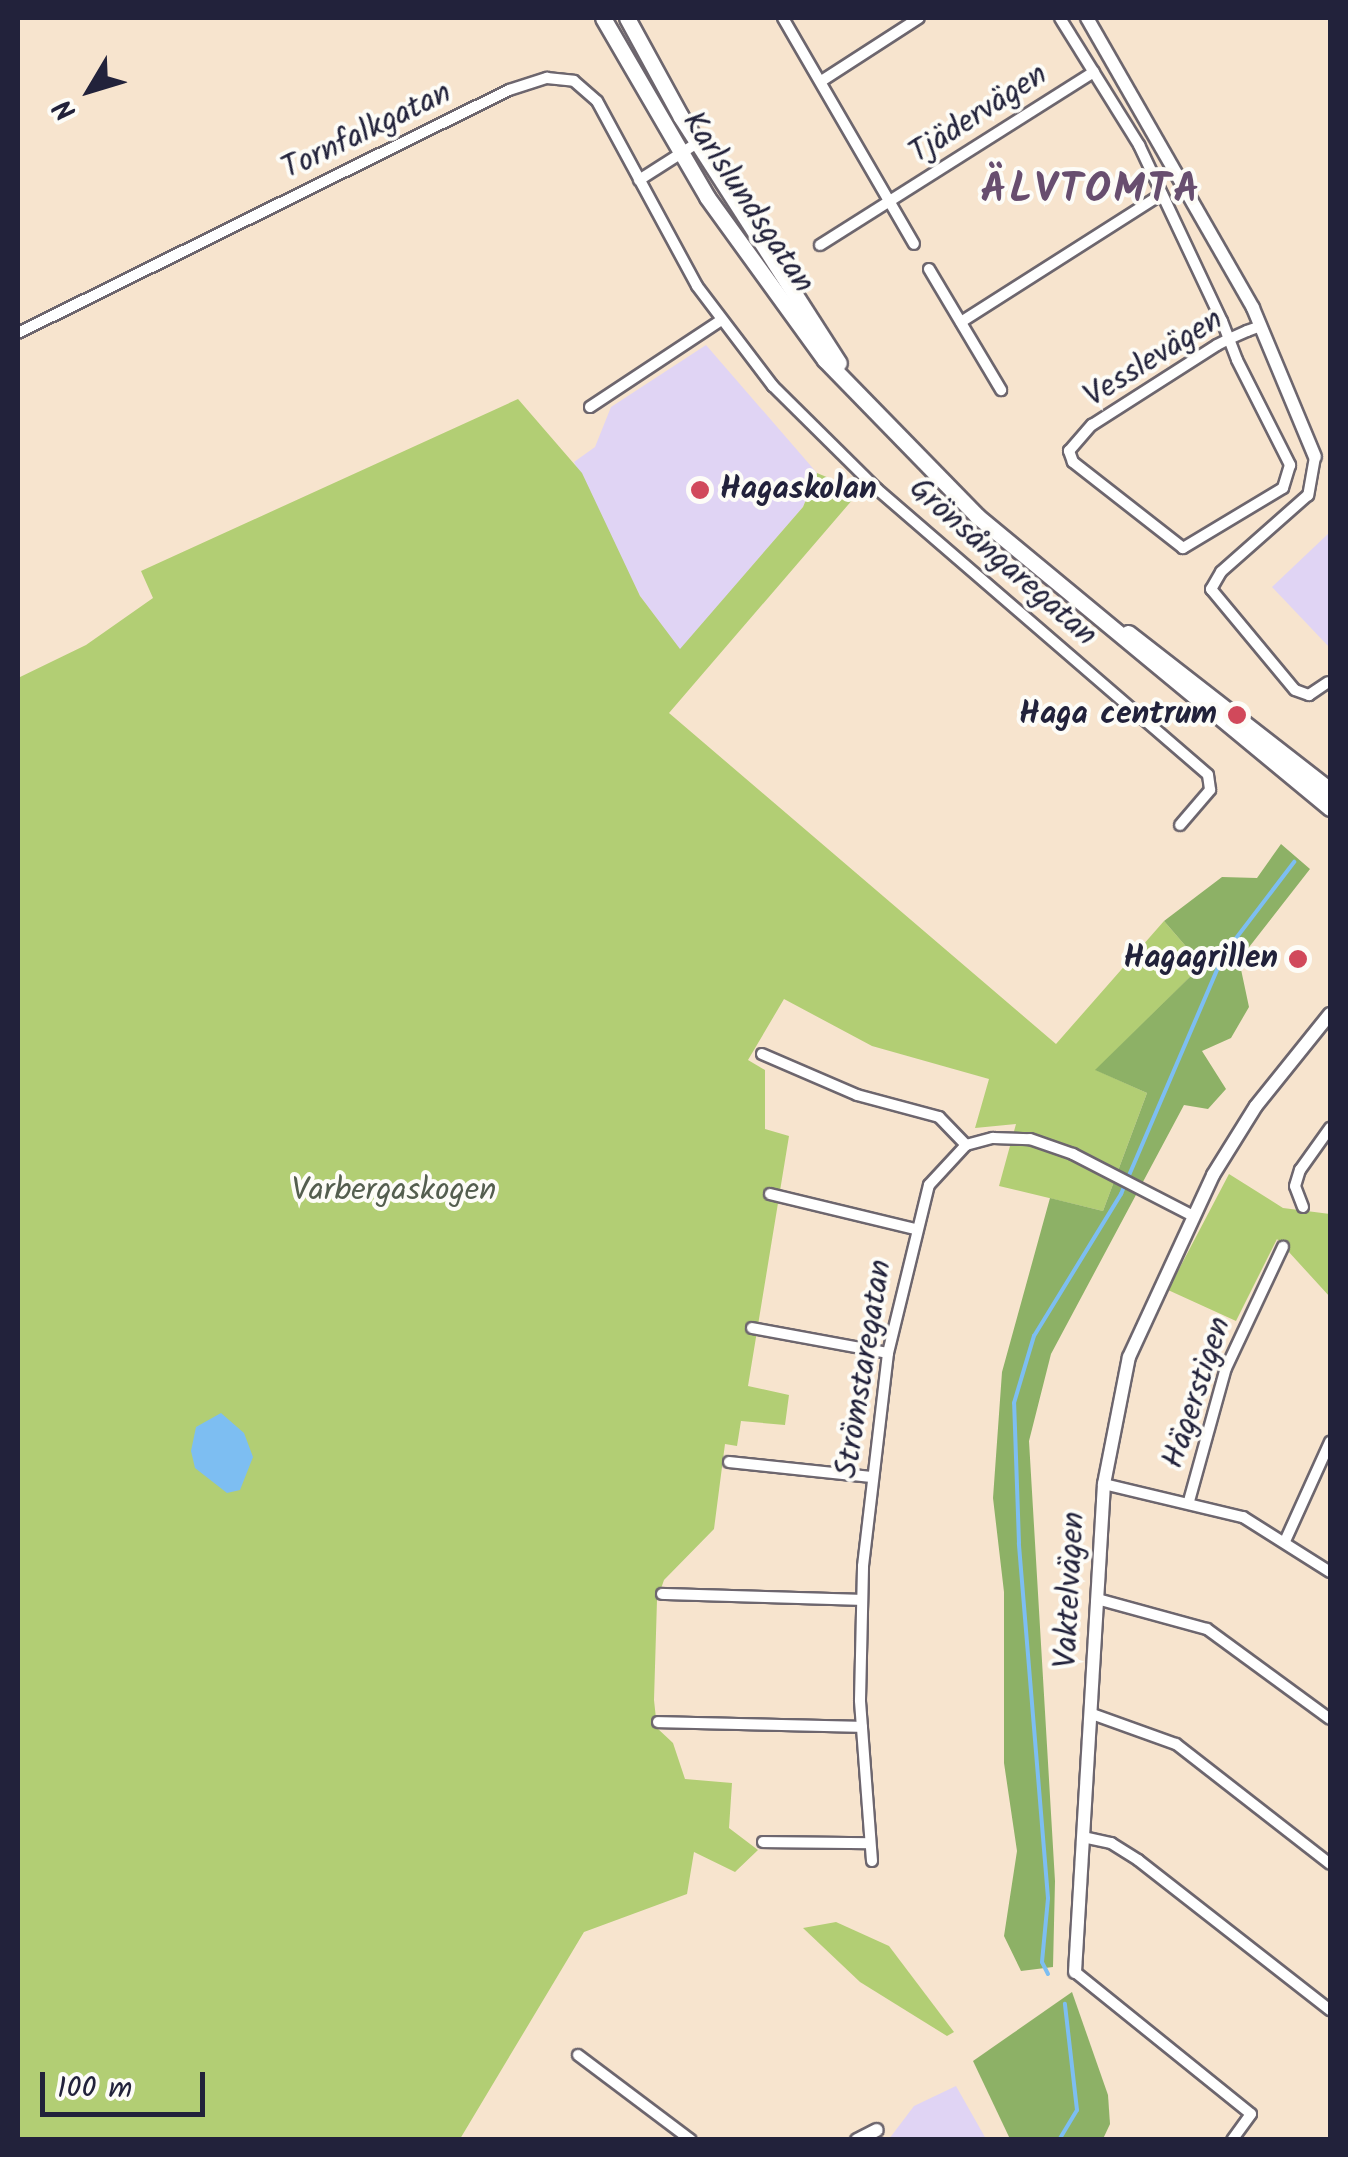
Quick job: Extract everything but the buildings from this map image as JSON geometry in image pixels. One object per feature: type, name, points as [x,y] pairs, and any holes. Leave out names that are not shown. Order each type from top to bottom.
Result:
[{"type":"main road","name":"Karlslundsgatan","points":[[603,18],[680,154],[788,316],[866,404],[1020,552],[1330,808]]},
{"type":"main road","name":"Karlslundsgatan","points":[[627,18],[697,143],[866,404]]},
{"type":"main road","name":"Karlslundsgatan","points":[[1020,552],[1330,790]]},
{"type":"street","points":[[784,18],[914,244]]},
{"type":"street","points":[[823,80],[920,18]]},
{"type":"street","points":[[1060,18],[1162,194],[1229,339]]},
{"type":"street","points":[[1087,18],[1261,326],[1315,457],[1308,495],[1221,572],[1211,589],[1295,690],[1310,695],[1328,682]]},
{"type":"street","name":"Tjädervägen","points":[[820,246],[1094,72]]},
{"type":"street","name":"Tornfalkgatan","points":[[18,334],[509,90],[548,78],[574,81],[590,92],[638,180]]},
{"type":"street","points":[[638,180],[697,143]]},
{"type":"street","name":"Grönsångaregatan","points":[[638,180],[720,322],[834,450],[1208,775],[1210,790],[1180,825]]},
{"type":"street","points":[[961,322],[1162,194]]},
{"type":"street","points":[[928,268],[1000,390]]},
{"type":"street","points":[[590,406],[720,322]]},
{"type":"street","name":"Vesslevägen","points":[[1229,339],[1291,474],[1282,488],[1201,542],[1182,548],[1070,456],[1078,436],[1229,339],[1261,326]]},
{"type":"street","name":"Vaktelvägen","points":[[1232,2140],[1251,2114],[1075,1972],[1104,1484],[1129,1357],[1191,1215],[1256,1106],[1330,1014]]},
{"type":"street","points":[[762,1054],[857,1095],[939,1117],[966,1146],[993,1138],[1030,1140],[1116,1176],[1191,1215]]},
{"type":"street","points":[[1303,1207],[1295,1186],[1300,1170],[1330,1128]]},
{"type":"street","name":"Strömstaregatan","points":[[872,1862],[867,1842],[860,1600],[888,1353],[914,1229],[936,1172],[966,1146]]},
{"type":"street","points":[[770,1194],[914,1229]]},
{"type":"street","name":"Hägerstigen","points":[[1189,1502],[1230,1358],[1282,1246]]},
{"type":"street","points":[[752,1328],[888,1353]]},
{"type":"street","points":[[1286,1539],[1330,1442]]},
{"type":"street","points":[[729,1462],[872,1477]]},
{"type":"street","points":[[1104,1484],[1189,1502],[1286,1539],[1330,1572]]},
{"type":"street","points":[[662,1594],[860,1600]]},
{"type":"street","points":[[1097,1600],[1207,1629],[1330,1719]]},
{"type":"street","points":[[1092,1714],[1176,1744],[1330,1864]]},
{"type":"street","points":[[658,1722],[862,1726]]},
{"type":"street","points":[[1083,1837],[1124,1850],[1330,2010]]},
{"type":"street","points":[[763,1842],[867,1842]]},
{"type":"street","points":[[578,2055],[691,2140]]},
{"type":"street","points":[[857,2140],[877,2130]]},
{"type":"shaded area","name":"Hagaskolan","points":[[706,345],[817,473],[803,507],[680,650],[640,596],[574,462],[595,447],[611,407]]},
{"type":"shaded area","points":[[1330,532],[1330,648],[1272,587]]},
{"type":"shaded area","points":[[956,2086],[986,2139],[889,2139],[914,2106]]},
{"type":"green space","name":"Varbergaskogen","points":[[518,399],[582,473],[640,596],[680,649],[803,507],[817,473],[860,491],[669,713],[1056,1044],[1164,921],[1202,965],[1096,1070],[1147,1093],[1103,1211],[999,1186],[1016,1124],[975,1128],[989,1079],[872,1046],[784,999],[748,1060],[765,1070],[765,1129],[789,1136],[748,1386],[789,1395],[785,1425],[741,1421],[737,1446],[725,1444],[714,1529],[664,1580],[657,1600],[654,1700],[657,1728],[673,1743],[685,1779],[732,1783],[729,1828],[758,1850],[735,1872],[694,1852],[687,1894],[584,1932],[460,2139],[18,2140],[18,678],[86,645],[153,598],[141,571]]},
{"type":"green space","points":[[1281,844],[1310,869],[1239,960],[1249,1007],[1231,1038],[1202,1051],[1226,1089],[1208,1109],[1184,1105],[1051,1354],[1029,1441],[1055,1881],[1053,1967],[1021,1971],[1004,1936],[1017,1851],[1004,1763],[1004,1592],[993,1498],[1002,1372],[1050,1198],[1103,1211],[1147,1093],[1095,1070],[1202,965],[1164,921],[1222,877],[1257,878]]},
{"type":"green space","points":[[1229,1174],[1283,1208],[1330,1214],[1330,1297],[1277,1239],[1236,1321],[1168,1290]]},
{"type":"green space","points":[[836,1922],[889,1946],[954,2032],[947,2036],[860,1982],[803,1928]]},
{"type":"green space","points":[[1072,1992],[1108,2095],[1110,2124],[1103,2139],[1010,2139],[973,2061]]},
{"type":"water","points":[[221,1413],[244,1433],[253,1457],[240,1490],[227,1493],[195,1468],[191,1451],[196,1427]]},
{"type":"waterway","points":[[1048,1974],[1042,1962],[1048,1898],[1019,1543],[1014,1403],[1034,1336],[1121,1194],[1224,954],[1294,862]]},
{"type":"waterway","points":[[1059,2140],[1077,2110],[1065,2004]]},
{"type":"place","name":"Hagaskolan","points":[[700,490]]},
{"type":"place","name":"Haga centrum","points":[[1237,715]]},
{"type":"place","name":"Hagagrillen","points":[[1298,959]]},
{"type":"district","name":"ÄLVTOMTA","points":[[1091,191]]}]
